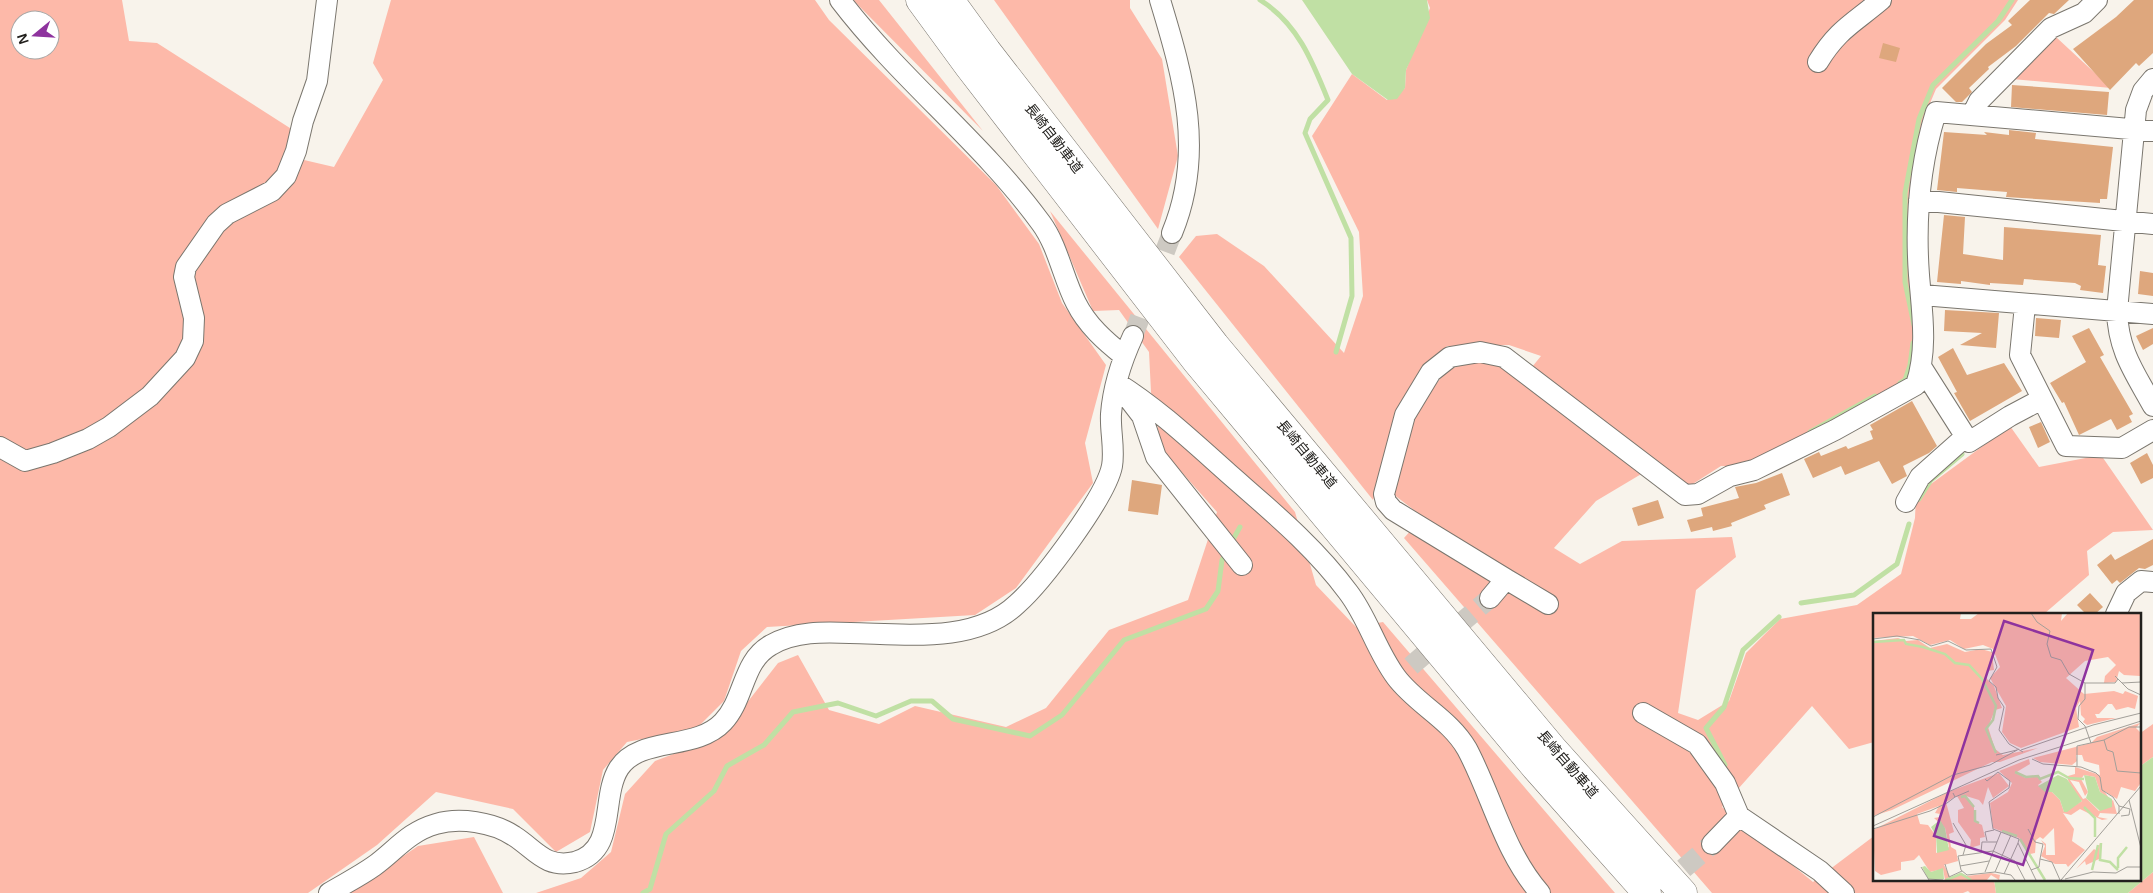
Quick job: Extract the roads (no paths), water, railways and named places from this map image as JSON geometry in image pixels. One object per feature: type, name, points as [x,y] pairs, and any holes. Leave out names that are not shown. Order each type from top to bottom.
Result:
[{"type":"highway","name":"長崎自動車道","points":[[920,0],[969,67],[1196,361],[1535,767],[1648,893]]},
{"type":"highway","name":"長崎自動車道","points":[[950,0],[987,51],[1215,345],[1554,750],[1683,893]]},
{"type":"street","points":[[0,447],[25,461],[53,454],[88,439],[109,427],[150,396],[185,358],[193,341],[194,318],[184,277],[186,267],[216,224],[227,214],[272,191],[286,176],[296,151],[303,121],[317,81],[327,0]]},
{"type":"street","points":[[840,0],[895,65],[1002,175],[1043,225],[1076,304],[1096,333],[1124,356]]},
{"type":"street","points":[[1160,0],[1178,64],[1188,119],[1190,152],[1183,206],[1172,233]]},
{"type":"street","points":[[1818,62],[1829,44],[1846,26],[1881,0]]},
{"type":"street","points":[[1972,115],[1979,101],[2051,28],[2084,13],[2097,0]]},
{"type":"street","points":[[2153,80],[2143,91],[2136,110],[2144,129],[2124,221],[2117,311],[2117,327],[2122,351],[2153,406]]},
{"type":"street","points":[[1548,604],[1393,510],[1386,502],[1384,494],[1405,415],[1431,372],[1450,357],[1480,352],[1504,357],[1685,495],[1698,494],[1730,476],[1754,470],[1835,430],[1916,385],[1922,368],[1924,334],[1919,275],[1919,200],[1926,143],[1936,112],[2144,129]]},
{"type":"street","points":[[1919,200],[2153,224]]},
{"type":"street","points":[[1922,295],[2153,314]]},
{"type":"street","points":[[2025,304],[2020,355],[2066,446],[2122,448],[2153,430]]},
{"type":"street","points":[[329,893],[372,866],[401,841],[438,823],[454,822],[493,825],[515,836],[539,857],[558,863],[574,862],[588,856],[600,844],[606,828],[611,791],[619,768],[631,756],[650,749],[691,740],[710,732],[723,723],[741,691],[751,665],[758,654],[769,646],[781,640],[820,632],[893,634],[960,631],[983,626],[1001,617],[1032,588],[1090,512],[1103,489],[1112,468],[1111,414],[1116,383],[1124,356],[1133,336]]},
{"type":"street","points":[[1922,368],[1969,442],[2010,416],[2042,399]]},
{"type":"street","points":[[1116,383],[1142,416],[1156,458],[1242,565]]},
{"type":"street","points":[[1116,383],[1148,402],[1303,540],[1348,591],[1361,611],[1380,654],[1404,672],[1412,695],[1445,721],[1466,748],[1511,849],[1529,880],[1540,893]]},
{"type":"street","points":[[1906,502],[1920,477],[1965,437]]},
{"type":"street","points":[[1490,598],[1506,579]]},
{"type":"street","points":[[2116,613],[2126,593],[2141,581],[2153,582]]},
{"type":"street","points":[[1643,713],[1697,744],[1725,783],[1738,816],[1820,872],[1844,893]]},
{"type":"street","points":[[1712,844],[1738,816]]},
{"type":"waterway","points":[[1260,0],[1273,9],[1294,31],[1316,71],[1328,100],[1310,119],[1305,133],[1351,238],[1352,296],[1336,352]]},
{"type":"waterway","points":[[1914,325],[1905,282],[1905,193],[1919,119],[1933,85],[1998,21],[2012,0]]},
{"type":"waterway","points":[[1900,383],[1905,380],[1910,365],[1913,343]]},
{"type":"waterway","points":[[1810,432],[1875,396]]},
{"type":"waterway","points":[[1919,499],[1931,480],[1962,454]]},
{"type":"waterway","points":[[1801,603],[1854,595],[1897,564],[1909,524]]},
{"type":"waterway","points":[[1231,543],[1240,527]]},
{"type":"waterway","points":[[643,893],[650,889],[666,834],[714,791],[727,766],[764,745],[793,712],[838,703],[876,716],[911,701],[932,701],[953,719],[1030,736],[1062,715],[1124,640],[1206,609],[1218,591],[1222,560],[1226,553]]},
{"type":"waterway","points":[[1725,765],[1706,728],[1724,707],[1743,650],[1779,617]]},
{"type":"tunnel","points":[[1133,336],[1172,233]]},
{"type":"tunnel","points":[[1411,666],[1490,598]]},
{"type":"tunnel","points":[[1661,888],[1712,844]]}]
